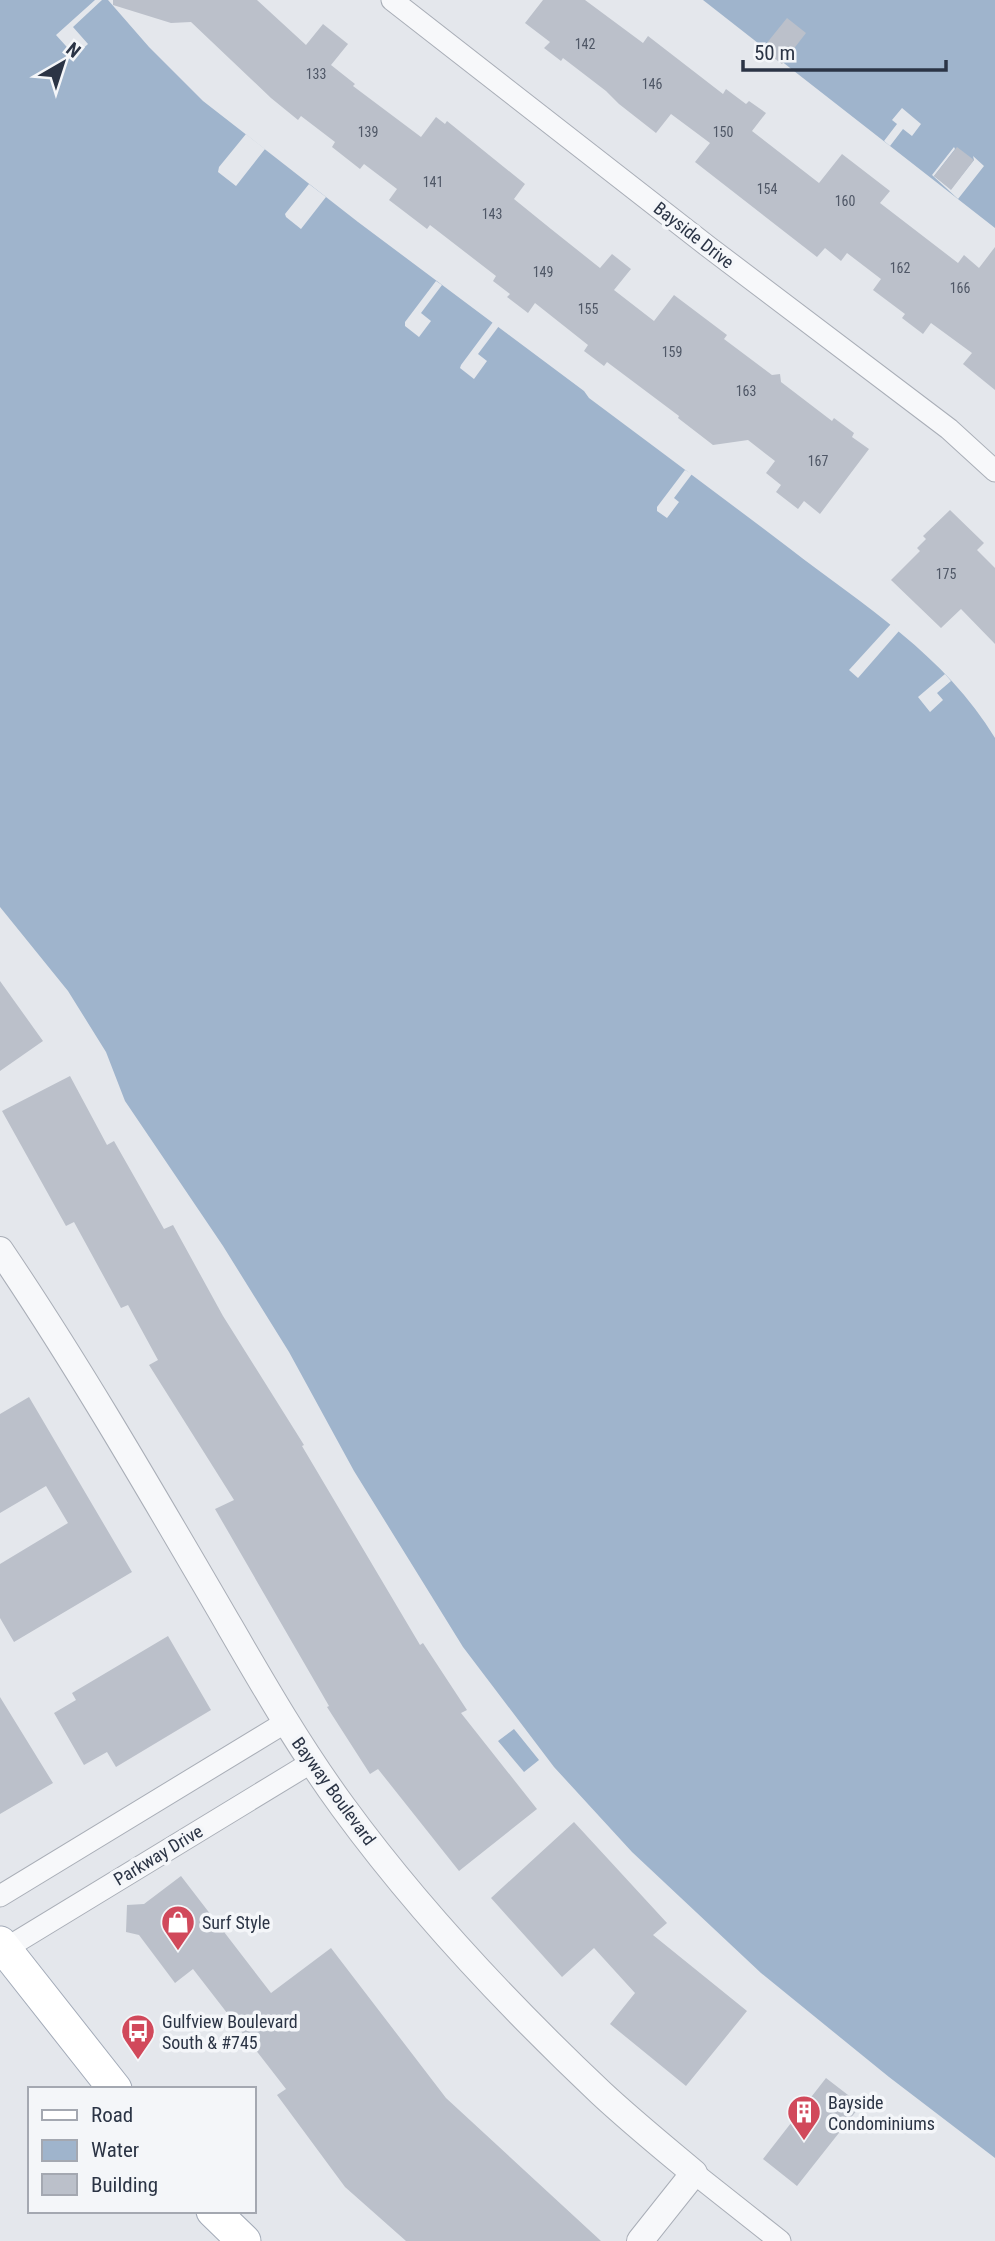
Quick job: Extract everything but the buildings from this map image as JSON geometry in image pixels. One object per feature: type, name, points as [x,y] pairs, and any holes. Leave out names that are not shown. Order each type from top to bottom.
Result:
[{"type":"main road","points":[[2,1946],[113,2087]]},
{"type":"main road","points":[[219,2222],[244,2241]]},
{"type":"street","name":"Bayside Drive","points":[[392,0],[710,248],[949,429],[995,471]]},
{"type":"street","name":"Bayway Boulevard","points":[[0,1250],[104,1414],[286,1722],[344,1809],[427,1912],[522,2015],[602,2094],[694,2174],[780,2241]]},
{"type":"street","points":[[0,1896],[286,1722]]},
{"type":"street","name":"Parkway Drive","points":[[2,1946],[312,1762]]},
{"type":"street","points":[[640,2241],[694,2174]]},
{"type":"water","points":[[0,0],[108,0],[149,47],[203,101],[901,634],[953,682],[995,738],[995,2158],[889,2077],[761,1973],[632,1852],[554,1767],[463,1647],[354,1471],[289,1352],[223,1246],[125,1101],[106,1052],[68,991],[0,907]]},
{"type":"water","points":[[703,0],[995,0],[995,228]]},
{"type":"water","points":[[514,1729],[539,1760],[524,1772],[498,1741]]},
{"type":"pier","points":[[95,0],[102,0],[73,27],[88,44],[75,56],[56,35]]},
{"type":"pier","points":[[902,108],[921,124],[912,136],[903,129],[890,146],[884,141],[897,124],[892,120]]},
{"type":"pier","points":[[246,134],[265,149],[236,186],[218,172],[219,167]]},
{"type":"pier","points":[[954,147],[934,176],[951,189],[974,160],[973,156],[984,166],[958,199],[932,175]]},
{"type":"pier","points":[[309,184],[326,197],[301,229],[285,214]]},
{"type":"pier","points":[[436,281],[442,285],[421,313],[431,321],[419,337],[405,326],[405,322]]},
{"type":"pier","points":[[493,322],[499,326],[478,354],[487,361],[474,379],[460,368],[461,365]]},
{"type":"pier","points":[[685,470],[692,474],[674,498],[679,502],[667,518],[657,511],[657,507]]},
{"type":"pier","points":[[891,624],[899,631],[858,678],[849,670]]},
{"type":"pier","points":[[945,674],[951,681],[937,693],[943,700],[930,712],[918,697]]},
{"type":"place","name":"Surf Style","points":[[178,1952]]},
{"type":"place","name":"Gulfview Boulevard South & #745","points":[[138,2061]]},
{"type":"place","name":"Bayside Condominiums","points":[[804,2142]]}]
